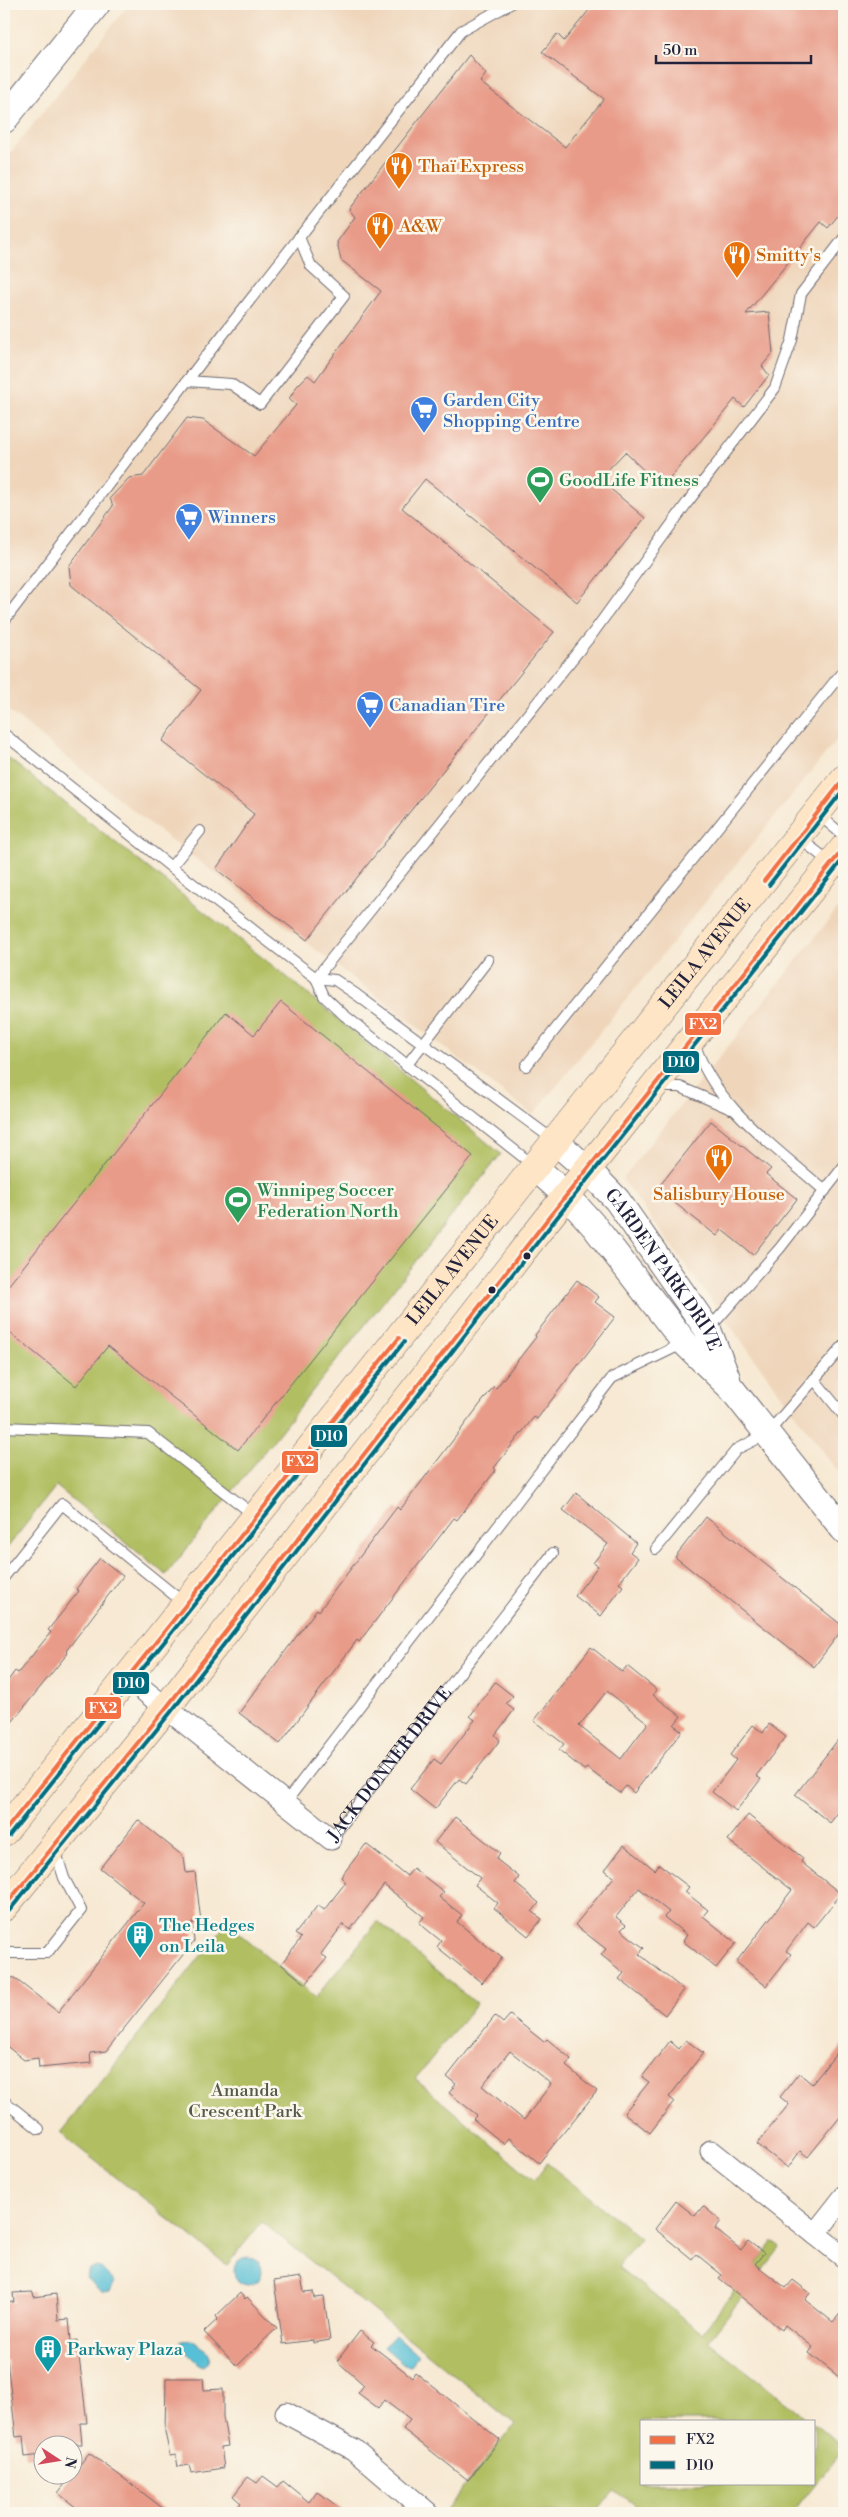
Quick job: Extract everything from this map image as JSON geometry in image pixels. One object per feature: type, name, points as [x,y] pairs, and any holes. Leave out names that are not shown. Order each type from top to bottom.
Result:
[{"type":"main road","name":"LEILA AVENUE","points":[[4,1832],[536,1168],[639,1035],[799,838],[844,779]]},
{"type":"main road","points":[[4,1907],[166,1708],[653,1088],[840,861]]},
{"type":"street","points":[[4,120],[97,4]]},
{"type":"street","name":"GARDEN PARK DRIVE","points":[[556,1142],[588,1170],[617,1200],[697,1336],[731,1388],[844,1530]]},
{"type":"street","name":"GARDEN PARK DRIVE","points":[[536,1168],[567,1196],[697,1336]]},
{"type":"street","name":"JACK DONNER DRIVE","points":[[127,1678],[331,1839]]},
{"type":"street","points":[[711,2151],[844,2257]]},
{"type":"street","points":[[815,2234],[844,2198]]},
{"type":"street","points":[[286,2412],[353,2449],[428,2513]]},
{"type":"lane","points":[[4,621],[187,381],[462,31],[510,4]]},
{"type":"lane","points":[[187,381],[231,384],[260,404],[321,326],[344,296],[311,266],[299,237]]},
{"type":"lane","points":[[316,978],[593,633],[687,503],[775,388],[792,340],[801,294],[844,238]]},
{"type":"lane","points":[[526,1066],[844,670]]},
{"type":"lane","points":[[4,734],[171,867],[316,978],[324,996],[406,1066],[536,1168]]},
{"type":"lane","points":[[817,813],[844,836]]},
{"type":"lane","points":[[171,867],[200,831]]},
{"type":"lane","points":[[799,838],[840,861]]},
{"type":"lane","points":[[406,1066],[488,960]]},
{"type":"lane","points":[[316,978],[335,980],[424,1042],[556,1142]]},
{"type":"lane","points":[[693,1038],[702,1064],[715,1087],[735,1110],[825,1191]]},
{"type":"lane","points":[[653,1088],[680,1087],[735,1110]]},
{"type":"lane","points":[[285,1803],[612,1378],[697,1336],[780,1248],[844,1166]]},
{"type":"lane","points":[[656,1549],[737,1449],[768,1434],[844,1344]]},
{"type":"lane","points":[[814,1379],[844,1416]]},
{"type":"lane","points":[[4,1427],[148,1433],[256,1517]]},
{"type":"lane","points":[[4,1577],[62,1504],[185,1604]]},
{"type":"lane","name":"JACK DONNER DRIVE","points":[[331,1839],[553,1553]]},
{"type":"lane","points":[[4,1953],[47,1953],[81,1910],[64,1878],[53,1846]]},
{"type":"lane","points":[[4,2101],[39,2129]]},
{"type":"shaded area","name":"Garden City Shopping Centre","points":[[129,4],[844,4],[844,731],[533,1115],[158,830],[4,707],[4,161]]},
{"type":"shaded area","points":[[844,901],[844,1480],[622,1179]]},
{"type":"green space","points":[[4,755],[287,977],[501,1154],[166,1575],[56,1486],[4,1552]]},
{"type":"green space","name":"Amanda Crescent Park","points":[[378,1921],[476,2004],[415,2079],[534,2180],[547,2163],[640,2238],[618,2267],[702,2333],[773,2241],[780,2248],[708,2341],[809,2420],[640,2420],[640,2484],[815,2484],[792,2513],[644,2513],[615,2490],[596,2513],[443,2513],[515,2424],[262,2222],[227,2265],[60,2133],[227,1923],[315,1998]]},
{"type":"green space","name":"Amanda Crescent Park","points":[[816,2426],[844,2448],[816,2483]]},
{"type":"water","points":[[248,2257],[258,2261],[262,2271],[258,2281],[248,2285],[238,2281],[234,2271],[238,2261]]},
{"type":"water","points":[[101,2268],[115,2282],[110,2291],[102,2292],[86,2278],[89,2269]]},
{"type":"water","points":[[395,2335],[418,2356],[411,2365],[404,2364],[384,2347]]},
{"type":"water","points":[[192,2340],[207,2351],[210,2357],[208,2363],[203,2366],[181,2349],[181,2341]]},
{"type":"building","points":[[594,4],[844,4],[844,208],[828,228],[821,222],[746,314],[769,312],[773,353],[762,366],[769,375],[744,407],[735,399],[662,488],[625,452],[599,479],[645,518],[577,602],[425,479],[402,508],[554,632],[307,940],[216,869],[254,814],[162,741],[201,690],[71,585],[69,566],[113,506],[110,498],[129,478],[143,476],[187,418],[203,420],[254,456],[296,405],[289,399],[297,386],[308,375],[315,381],[381,291],[341,260],[337,242],[355,217],[349,209],[469,55],[486,74],[480,82],[565,147],[604,99],[542,52],[557,34],[564,41]]},
{"type":"building","name":"Winnipeg Soccer Federation North","points":[[281,1002],[473,1156],[238,1450],[108,1346],[76,1386],[4,1328],[4,1291],[226,1012],[254,1035]]},
{"type":"building","name":"Salisbury House","points":[[711,1121],[771,1169],[766,1174],[797,1199],[753,1255],[722,1230],[717,1236],[657,1189]]},
{"type":"building","points":[[577,1280],[599,1297],[595,1302],[615,1317],[537,1419],[534,1417],[494,1468],[496,1470],[457,1520],[454,1518],[359,1642],[357,1640],[280,1744],[239,1713],[397,1507],[400,1510],[494,1386],[496,1388],[536,1337],[535,1335]]},
{"type":"building","points":[[576,1493],[636,1543],[630,1552],[638,1558],[619,1583],[623,1586],[601,1616],[575,1596],[598,1566],[593,1563],[608,1544],[563,1510]]},
{"type":"building","points":[[706,1517],[844,1627],[814,1667],[675,1557]]},
{"type":"building","points":[[100,1558],[123,1576],[66,1651],[68,1653],[4,1732],[4,1686],[15,1671],[18,1673],[51,1632],[48,1630],[79,1591],[76,1589]]},
{"type":"building","points":[[591,1647],[622,1672],[627,1666],[657,1690],[653,1695],[681,1716],[674,1725],[682,1731],[634,1793],[626,1786],[620,1793],[587,1768],[584,1770],[559,1750],[564,1744],[534,1721]],"holes":[[[607,1691],[648,1723],[621,1759],[579,1726]]]},
{"type":"building","points":[[495,1682],[513,1696],[506,1704],[514,1710],[495,1735],[500,1740],[466,1784],[459,1779],[435,1809],[410,1789],[434,1759],[441,1764],[475,1720],[470,1716]]},
{"type":"building","points":[[769,1724],[786,1737],[756,1776],[761,1779],[736,1811],[712,1792],[736,1760],[730,1755],[753,1725],[763,1733]]},
{"type":"building","points":[[844,1732],[844,1805],[830,1823],[795,1795]]},
{"type":"building","points":[[748,1815],[803,1858],[801,1862],[841,1894],[814,1927],[808,1922],[786,1951],[791,1954],[766,1986],[736,1962],[792,1890],[728,1840]]},
{"type":"building","points":[[455,1817],[500,1853],[496,1859],[519,1877],[515,1883],[539,1903],[532,1912],[542,1919],[528,1936],[494,1908],[498,1903],[475,1885],[480,1878],[435,1842]]},
{"type":"building","name":"The Hedges on Leila","points":[[138,1820],[184,1857],[186,1873],[195,1872],[201,1922],[192,1923],[194,1941],[106,2051],[90,2053],[91,2063],[39,2068],[38,2058],[24,2060],[4,2044],[4,1989],[13,1977],[58,2012],[144,1903],[100,1868]]},
{"type":"building","points":[[366,1844],[407,1876],[413,1868],[444,1892],[439,1897],[462,1915],[457,1922],[502,1958],[482,1983],[437,1947],[441,1941],[419,1923],[424,1917],[384,1885],[350,1930],[343,1924],[321,1954],[327,1958],[306,1984],[281,1964],[301,1938],[295,1934],[318,1905],[324,1910],[346,1882],[341,1877]]},
{"type":"building","points":[[624,1845],[655,1870],[659,1864],[689,1887],[685,1892],[708,1910],[703,1916],[736,1943],[716,1968],[683,1941],[687,1935],[664,1917],[669,1912],[639,1888],[616,1917],[626,1925],[621,1930],[644,1948],[639,1954],[684,1990],[665,2015],[619,1979],[624,1973],[601,1955],[606,1949],[575,1925],[614,1877],[605,1870]]},
{"type":"building","points":[[510,2015],[544,2042],[547,2039],[571,2059],[566,2066],[597,2091],[539,2163],[509,2138],[504,2144],[473,2119],[477,2115],[449,2093],[456,2084],[447,2077],[495,2016],[503,2023]],"holes":[[[510,2051],[551,2084],[524,2120],[482,2086]]]},
{"type":"building","points":[[686,2040],[703,2053],[669,2097],[674,2101],[650,2133],[624,2113],[649,2082],[642,2077],[670,2041],[679,2049]]},
{"type":"building","points":[[844,2044],[844,2112],[808,2157],[800,2151],[788,2168],[757,2144],[789,2104],[780,2097],[799,2073],[812,2084]]},
{"type":"building","points":[[676,2201],[695,2216],[703,2206],[721,2221],[715,2229],[741,2250],[748,2241],[764,2253],[755,2264],[786,2288],[793,2280],[810,2293],[805,2300],[833,2322],[844,2309],[844,2381],[809,2353],[813,2347],[785,2325],[782,2330],[719,2279],[722,2275],[696,2254],[692,2259],[655,2229]]},
{"type":"building","points":[[301,2277],[304,2292],[313,2291],[314,2298],[324,2297],[330,2340],[313,2343],[313,2340],[283,2344],[274,2281]]},
{"type":"building","name":"Parkway Plaza","points":[[33,2292],[34,2297],[56,2294],[58,2320],[69,2319],[71,2341],[77,2340],[87,2423],[80,2423],[81,2434],[32,2434],[32,2456],[25,2457],[23,2436],[16,2437],[7,2360],[4,2361],[4,2303],[14,2302],[13,2293]]},
{"type":"building","points":[[240,2293],[245,2299],[247,2297],[277,2328],[237,2366],[204,2332],[218,2319],[216,2316]]},
{"type":"building","points":[[360,2331],[374,2342],[371,2345],[412,2377],[415,2372],[500,2440],[468,2480],[403,2429],[410,2420],[384,2400],[378,2408],[358,2393],[364,2385],[337,2361]]},
{"type":"building","points":[[166,2378],[203,2378],[204,2390],[223,2389],[223,2417],[228,2446],[221,2447],[224,2468],[191,2473],[189,2465],[178,2467],[176,2455],[170,2456],[165,2432]]},
{"type":"building","points":[[89,2453],[169,2513],[83,2513],[58,2493],[65,2484],[82,2484],[82,2462]]},
{"type":"building","points":[[263,2476],[278,2487],[283,2481],[309,2502],[317,2491],[346,2513],[233,2513],[241,2503],[233,2496],[248,2477],[257,2483]]},
{"type":"transit line","name":"FX2","points":[[764,881],[844,779]]},
{"type":"transit line","name":"D10","points":[[769,885],[844,789]]},
{"type":"transit line","name":"FX2","points":[[4,1907],[166,1708],[546,1221],[844,848]]},
{"type":"transit line","name":"D10","points":[[9,1911],[171,1712],[551,1225],[844,858]]},
{"type":"transit line","name":"FX2","points":[[4,1832],[399,1338]]},
{"type":"transit line","name":"D10","points":[[9,1836],[404,1342]]},
{"type":"place","name":"Thaï Express","points":[[399,190]]},
{"type":"place","name":"A&W","points":[[380,250]]},
{"type":"place","name":"Smitty's","points":[[737,279]]},
{"type":"place","name":"Garden City Shopping Centre","points":[[424,434]]},
{"type":"place","name":"GoodLife Fitness","points":[[540,504]]},
{"type":"place","name":"Winners","points":[[189,541]]},
{"type":"place","name":"Canadian Tire","points":[[370,729]]},
{"type":"place","name":"Salisbury House","points":[[719,1182]]},
{"type":"place","name":"Winnipeg Soccer Federation North","points":[[238,1224]]},
{"type":"place","name":"The Hedges on Leila","points":[[140,1959]]},
{"type":"place","name":"Parkway Plaza","points":[[48,2373]]}]
